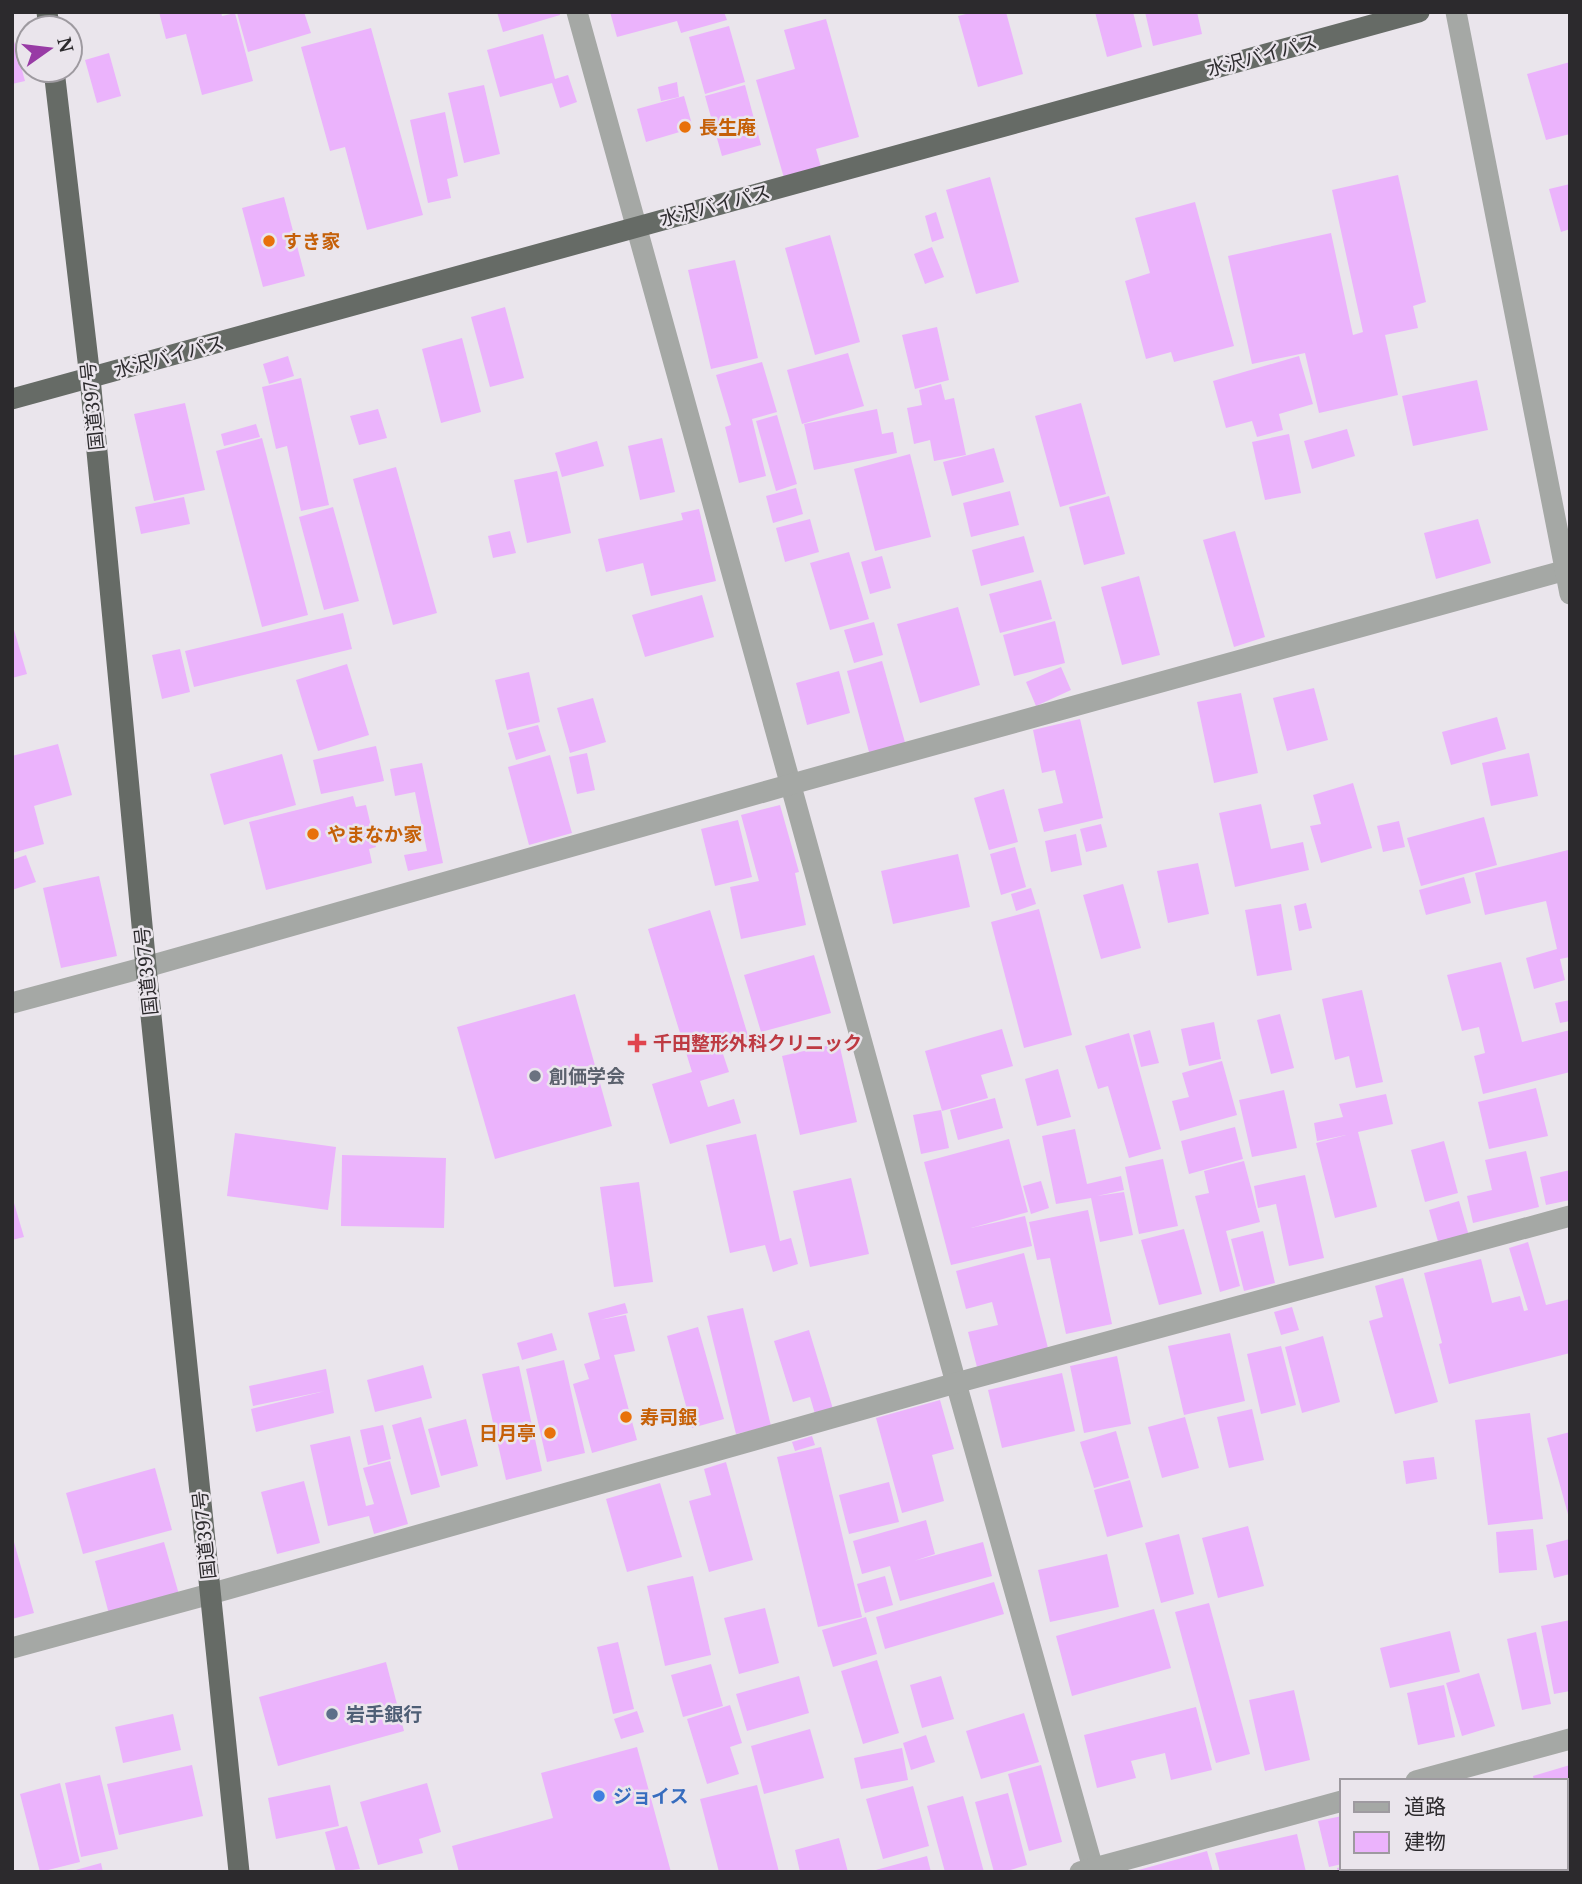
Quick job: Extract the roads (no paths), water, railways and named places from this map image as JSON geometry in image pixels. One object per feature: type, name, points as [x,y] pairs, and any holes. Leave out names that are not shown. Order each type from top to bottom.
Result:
[{"type":"highway","name":"水沢バイパス","points":[[12,398],[1419,12]]},
{"type":"highway","name":"国道397号","points":[[56,84],[90,377],[146,967],[239,1872]]},
{"type":"street","points":[[577,12],[1089,1871],[1340,1802]]},
{"type":"street","points":[[1456,12],[1570,594]]},
{"type":"street","points":[[12,1003],[1567,570]]},
{"type":"street","points":[[12,1648],[956,1383],[1570,1216]]},
{"type":"street","points":[[1423,1779],[1570,1739]]},
{"type":"place","name":"長生庵","points":[[685,127]]},
{"type":"place","name":"すき家","points":[[269,241]]},
{"type":"place","name":"やまなか家","points":[[313,834]]},
{"type":"place","name":"千田整形外科クリニック","points":[[637,1043]]},
{"type":"place","name":"創価学会","points":[[535,1076]]},
{"type":"place","name":"寿司銀","points":[[626,1417]]},
{"type":"place","name":"日月亭","points":[[550,1433]]},
{"type":"place","name":"岩手銀行","points":[[332,1714]]},
{"type":"place","name":"ジョイス","points":[[599,1796]]}]
